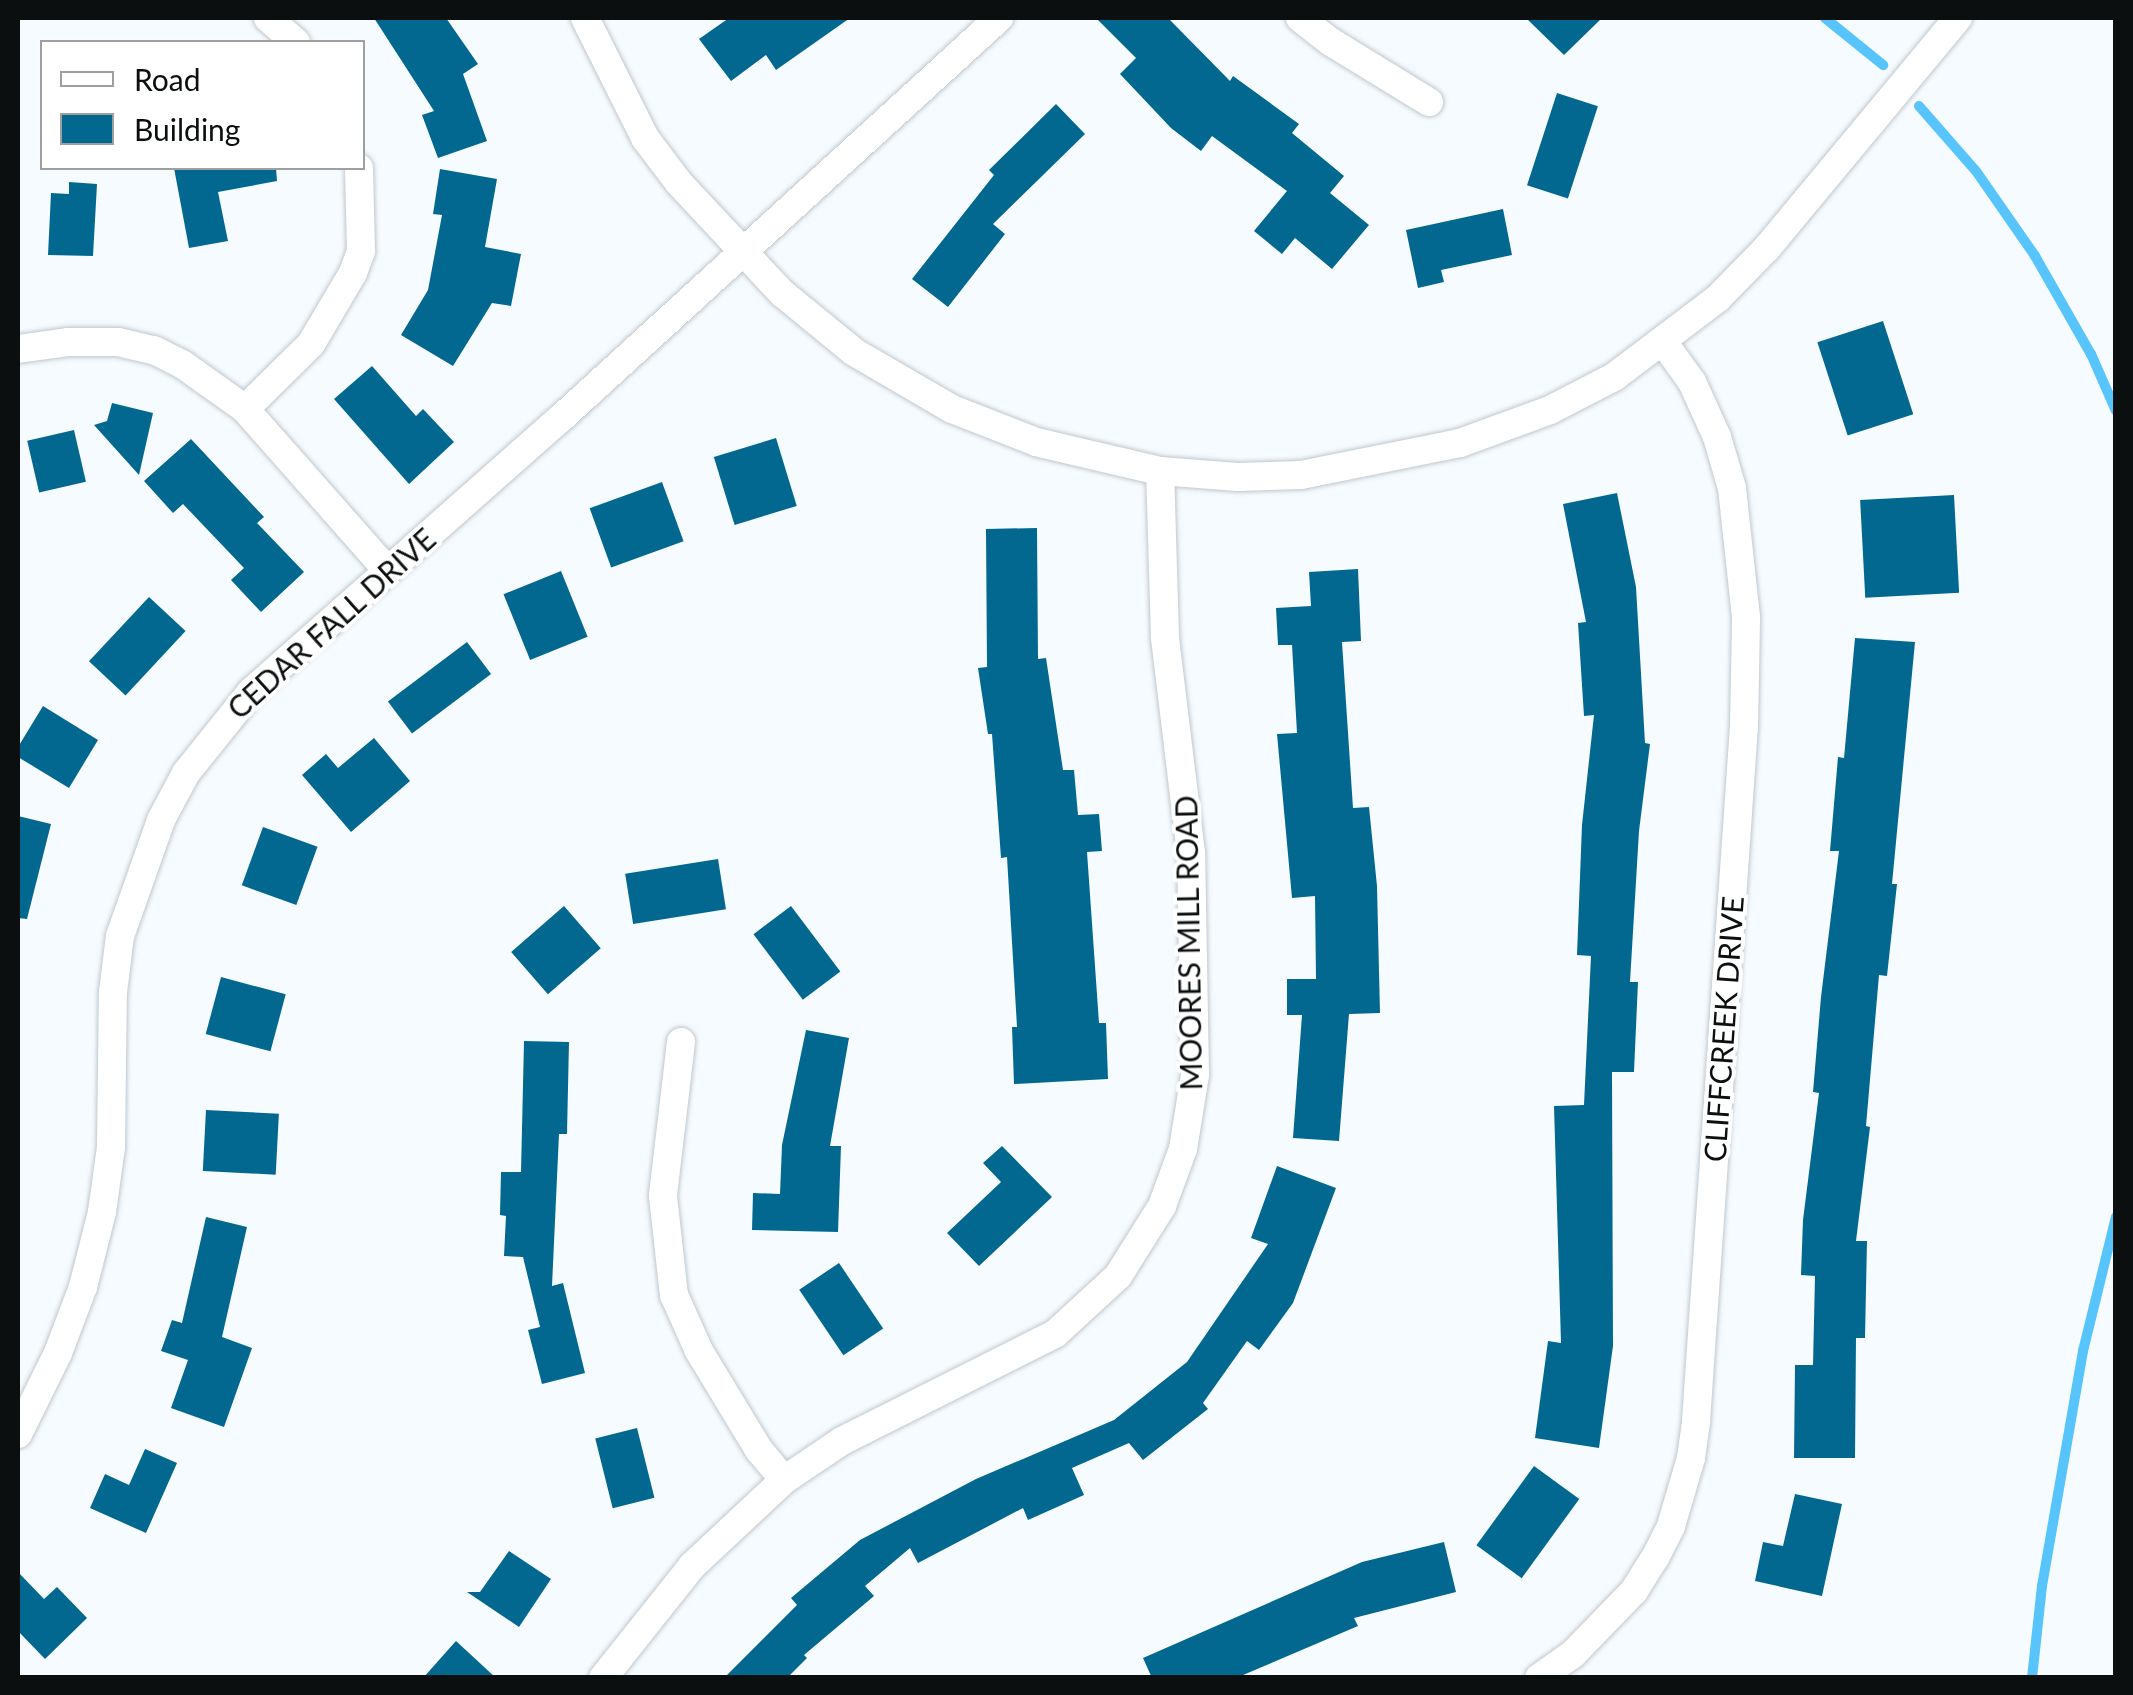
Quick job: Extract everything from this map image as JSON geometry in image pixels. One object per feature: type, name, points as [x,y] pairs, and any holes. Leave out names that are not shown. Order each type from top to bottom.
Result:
[{"type":"street","points":[[268,18],[294,40]]},
{"type":"street","points":[[585,18],[646,138],[678,183],[805,315],[854,352],[952,409],[1036,442],[1160,471],[1238,477],[1301,474],[1460,443],[1550,410],[1614,377],[1664,343],[1718,298],[1767,248],[1958,18]]},
{"type":"street","name":"CEDAR FALL DRIVE","points":[[18,1434],[58,1354],[83,1287],[102,1212],[111,1147],[113,992],[120,936],[161,820],[186,773],[227,717],[999,18]]},
{"type":"street","points":[[1300,18],[1331,42],[1428,102]]},
{"type":"street","points":[[245,409],[311,344],[352,274],[361,251],[360,170]]},
{"type":"street","points":[[18,349],[68,342],[118,342],[154,350],[215,383],[245,409],[386,570]]},
{"type":"street","name":"CLIFFCREEK DRIVE","points":[[1540,1678],[1573,1654],[1622,1604],[1655,1558],[1676,1509],[1691,1458],[1696,1421],[1744,726],[1746,617],[1732,488],[1717,436],[1692,382],[1664,343]]},
{"type":"street","name":"MOORES MILL ROAD","points":[[603,1678],[692,1566],[784,1480],[858,1433],[1055,1334],[1118,1276],[1167,1192],[1183,1149],[1195,1075],[1191,854],[1165,637],[1160,471]]},
{"type":"street","points":[[681,1042],[663,1196],[674,1295],[698,1351],[759,1450],[784,1480]]},
{"type":"building","points":[[374,18],[446,18],[478,64],[463,74],[487,141],[438,158],[422,115],[434,111]]},
{"type":"building","points":[[729,18],[850,18],[776,70],[766,55],[731,81],[699,39]]},
{"type":"building","points":[[1096,18],[1168,18],[1230,81],[1233,76],[1299,124],[1292,133],[1344,176],[1330,193],[1369,225],[1332,269],[1295,238],[1282,254],[1254,231],[1287,191],[1212,136],[1201,151],[1171,128],[1120,74],[1136,58]]},
{"type":"building","points":[[1526,18],[1602,18],[1564,55]]},
{"type":"building","points":[[1557,93],[1598,106],[1568,199],[1527,185]]},
{"type":"building","points":[[1056,104],[1085,134],[993,224],[1005,234],[948,307],[912,279],[994,175],[989,170]]},
{"type":"building","points":[[440,169],[497,179],[485,247],[521,254],[511,306],[492,303],[453,366],[401,335],[428,290],[442,215],[433,214]]},
{"type":"building","points":[[174,170],[276,170],[277,181],[218,192],[228,241],[189,248]]},
{"type":"building","points":[[69,182],[97,184],[93,256],[48,255],[51,193],[69,194]]},
{"type":"building","points":[[1503,209],[1512,255],[1441,270],[1444,282],[1418,288],[1406,230]]},
{"type":"building","points":[[1883,321],[1913,414],[1848,436],[1817,342]]},
{"type":"building","points":[[372,366],[416,416],[423,409],[454,442],[409,484],[334,399]]},
{"type":"building","points":[[112,403],[153,413],[139,475],[94,425],[107,421]]},
{"type":"building","points":[[74,430],[86,482],[39,492],[27,441]]},
{"type":"building","points":[[776,438],[797,506],[735,525],[714,457]]},
{"type":"building","points":[[191,439],[264,517],[257,523],[304,572],[261,612],[231,580],[244,568],[183,504],[173,513],[144,481]]},
{"type":"building","points":[[662,482],[684,541],[611,568],[590,508]]},
{"type":"building","points":[[1617,493],[1636,587],[1645,743],[1650,744],[1639,831],[1630,982],[1638,982],[1634,1072],[1612,1072],[1613,1346],[1599,1448],[1535,1438],[1548,1341],[1561,1343],[1554,1106],[1584,1105],[1591,956],[1577,955],[1582,825],[1594,715],[1584,716],[1578,623],[1586,622],[1563,504]]},
{"type":"building","points":[[1954,495],[1959,593],[1865,598],[1860,500]]},
{"type":"building","points":[[1037,528],[1038,659],[1046,658],[1063,770],[1074,770],[1078,815],[1099,814],[1102,851],[1087,852],[1099,1023],[1106,1023],[1108,1079],[1014,1084],[1012,1027],[1017,1027],[1007,857],[1001,858],[992,734],[988,734],[978,668],[987,667],[986,529]]},
{"type":"building","points":[[1358,569],[1361,641],[1342,642],[1353,808],[1369,807],[1377,886],[1380,1013],[1349,1014],[1339,1141],[1293,1138],[1302,1015],[1287,1015],[1287,979],[1316,979],[1315,896],[1292,898],[1277,734],[1297,733],[1292,645],[1278,645],[1276,608],[1311,606],[1309,572]]},
{"type":"building","points":[[561,571],[588,637],[530,660],[504,594]]},
{"type":"building","points":[[149,597],[186,631],[126,695],[89,661]]},
{"type":"building","points":[[1855,638],[1915,642],[1892,884],[1897,884],[1887,976],[1879,975],[1866,1126],[1870,1127],[1856,1241],[1867,1241],[1865,1338],[1856,1338],[1855,1458],[1794,1458],[1795,1365],[1813,1365],[1815,1276],[1801,1275],[1803,1220],[1819,1093],[1813,1092],[1821,997],[1839,851],[1830,851],[1838,757],[1844,758]]},
{"type":"building","points":[[467,642],[491,674],[412,734],[388,702]]},
{"type":"building","points":[[43,706],[98,740],[69,788],[18,757],[18,747]]},
{"type":"building","points":[[374,738],[410,781],[351,832],[302,775],[326,754],[338,768]]},
{"type":"building","points":[[18,816],[51,824],[27,919],[18,918]]},
{"type":"building","points":[[263,827],[318,847],[296,905],[242,885]]},
{"type":"building","points":[[718,859],[726,909],[633,924],[625,874]]},
{"type":"building","points":[[564,906],[601,948],[548,994],[511,952]]},
{"type":"building","points":[[791,906],[840,971],[803,1000],[753,934]]},
{"type":"building","points":[[221,977],[286,994],[270,1051],[206,1034]]},
{"type":"building","points":[[806,1030],[849,1038],[830,1146],[841,1146],[838,1232],[752,1230],[753,1193],[780,1194],[782,1145]]},
{"type":"building","points":[[524,1041],[569,1042],[567,1134],[559,1134],[552,1286],[563,1283],[585,1373],[542,1384],[528,1330],[540,1327],[523,1257],[504,1256],[506,1216],[500,1215],[501,1172],[521,1172]]},
{"type":"building","points":[[206,1110],[279,1114],[276,1175],[203,1171]]},
{"type":"building","points":[[1002,1146],[1052,1197],[979,1266],[947,1233],[1001,1182],[983,1163]]},
{"type":"building","points":[[1277,1166],[1336,1188],[1293,1303],[1259,1350],[1247,1341],[1203,1403],[1208,1409],[1143,1460],[1129,1443],[1072,1468],[1084,1495],[1028,1520],[1023,1508],[918,1563],[910,1548],[865,1586],[874,1596],[804,1655],[807,1658],[787,1678],[724,1678],[797,1605],[791,1598],[860,1540],[976,1479],[1114,1420],[1187,1362],[1268,1244],[1251,1238]]},
{"type":"building","points":[[206,1217],[247,1227],[222,1337],[252,1348],[224,1427],[171,1408],[188,1360],[161,1351],[172,1320],[182,1323]]},
{"type":"building","points":[[839,1263],[883,1328],[843,1355],[799,1290]]},
{"type":"building","points":[[637,1428],[654,1498],[613,1508],[595,1438]]},
{"type":"building","points":[[145,1449],[177,1463],[146,1533],[90,1508],[105,1474],[129,1485]]},
{"type":"building","points":[[1534,1466],[1579,1499],[1522,1578],[1476,1545]]},
{"type":"building","points":[[1795,1494],[1842,1504],[1822,1596],[1755,1581],[1763,1542],[1783,1546]]},
{"type":"building","points":[[1444,1542],[1456,1592],[1354,1618],[1358,1626],[1236,1678],[1152,1678],[1143,1658],[1362,1562]]},
{"type":"building","points":[[509,1551],[551,1579],[519,1627],[467,1592],[480,1592]]},
{"type":"building","points":[[18,1572],[44,1599],[57,1587],[87,1618],[45,1659],[18,1631]]},
{"type":"building","points":[[456,1641],[496,1678],[423,1678]]},
{"type":"waterway","points":[[1825,18],[1883,65]]},
{"type":"waterway","points":[[1919,106],[1976,171],[2035,256],[2091,354],[2116,411]]},
{"type":"waterway","points":[[2032,1678],[2042,1586],[2083,1351],[2116,1217]]}]
